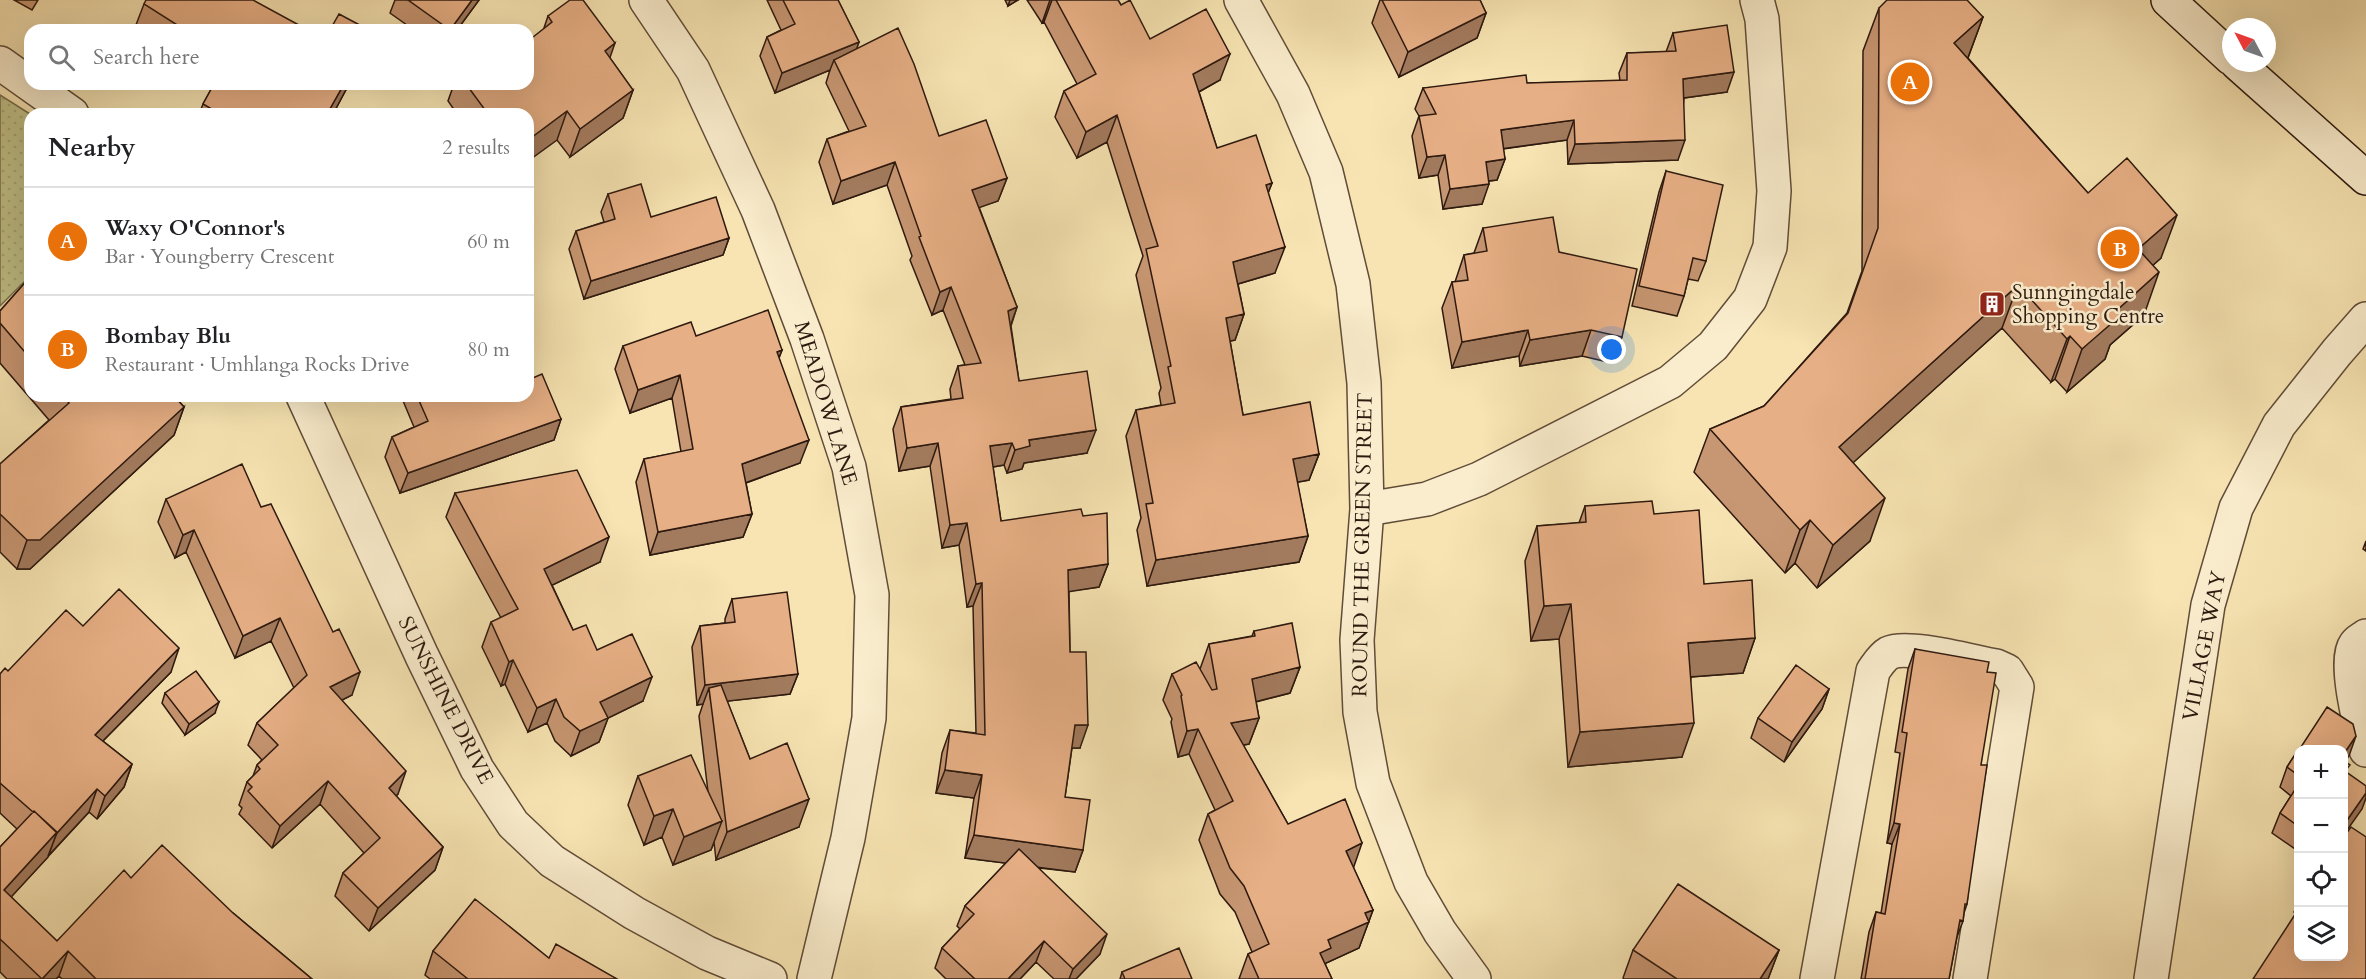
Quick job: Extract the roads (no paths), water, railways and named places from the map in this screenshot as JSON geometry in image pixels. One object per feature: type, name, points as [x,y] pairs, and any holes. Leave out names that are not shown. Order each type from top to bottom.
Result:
[{"type":"street","name":"MEADOW LANE","points":[[646,0],[693,70],[758,210],[807,339],[849,467],[873,595],[869,718],[848,838],[814,979]]},
{"type":"street","name":"ROUND THE GREEN STREET","points":[[1241,0],[1293,94],[1326,172],[1353,284],[1364,383],[1367,509],[1358,640],[1360,712],[1373,783],[1411,882],[1440,932],[1474,979]]},
{"type":"street","points":[[1367,509],[1426,499],[1479,479],[1670,382],[1713,346],[1750,299],[1770,247],[1774,191],[1762,19],[1757,0]]},
{"type":"street","points":[[2168,0],[2222,50]]},
{"type":"street","points":[[0,63],[24,80]]},
{"type":"street","points":[[2247,72],[2366,178]]},
{"type":"street","points":[[38,90],[64,108]]},
{"type":"street","name":"VILLAGE WAY","points":[[2151,979],[2208,605],[2236,508],[2279,425],[2366,319]]},
{"type":"street","name":"SUNSHINE DRIVE","points":[[306,402],[422,656],[477,769],[513,824],[552,861],[634,913],[707,952],[770,979]]},
{"type":"street","points":[[2366,636],[2354,645],[2350,658],[2355,699],[2366,750]]},
{"type":"street","points":[[1817,979],[1873,671],[1880,660],[1890,653],[1905,649],[1996,666],[2007,671],[2017,687],[1970,979]]},
{"type":"place","name":"Waxy O'Connor's","points":[[1910,82]]},
{"type":"place","name":"Bombay Blu","points":[[2120,249]]},
{"type":"place","name":"Sunngingdale Shopping Centre","points":[[1992,304]]}]
